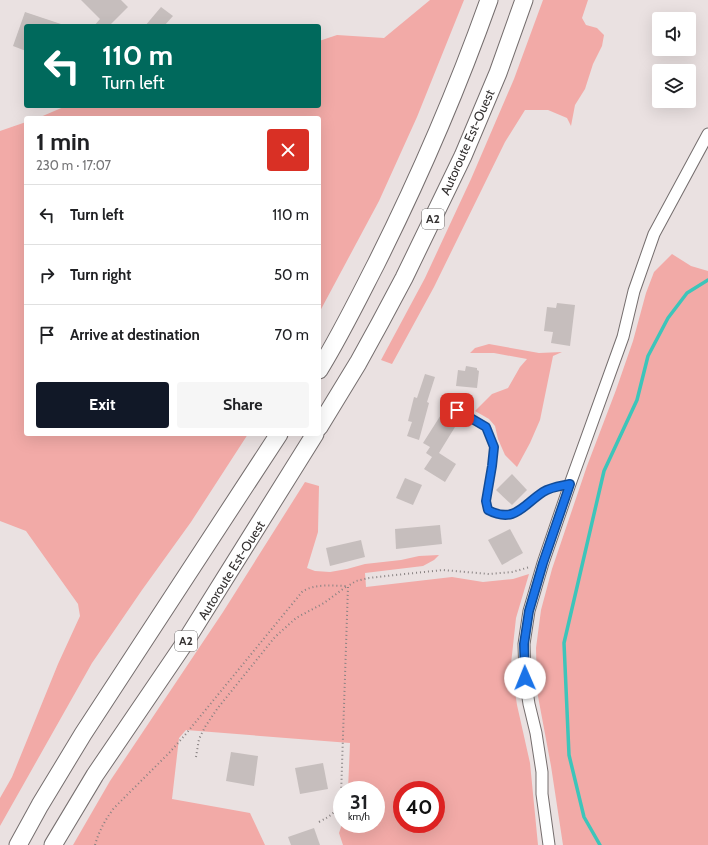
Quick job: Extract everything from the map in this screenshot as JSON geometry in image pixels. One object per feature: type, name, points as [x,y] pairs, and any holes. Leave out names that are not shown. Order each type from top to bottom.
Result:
[{"type":"highway","name":"A2","points":[[321,366],[363,289],[403,209],[468,59],[490,0]]},
{"type":"highway","name":"Autoroute Est-Ouest","points":[[321,424],[358,363],[390,304],[463,156],[498,74],[524,0]]},
{"type":"highway","points":[[18,845],[40,805],[83,734],[278,436]]},
{"type":"highway","name":"Autoroute Est-Ouest","points":[[53,845],[95,775],[182,647],[314,436]]},
{"type":"street","points":[[549,845],[537,741],[525,678],[524,644],[529,611],[543,563],[570,484],[623,337],[634,291],[654,234],[708,134]]},
{"type":"lane","points":[[457,410],[486,427],[494,447],[486,501],[488,510],[495,514],[511,515],[526,507],[543,492],[554,487],[570,484]]},
{"type":"path","points":[[196,757],[199,739],[205,727],[217,709],[275,638],[296,618],[324,603],[356,581],[369,578],[443,570],[489,574],[512,572],[543,563]]},
{"type":"path","points":[[319,822],[332,815],[339,806],[341,796],[348,586]]},
{"type":"path","points":[[94,845],[99,830],[114,808],[180,741],[302,592],[307,589],[317,587],[348,586]]},
{"type":"shaded area","points":[[430,0],[464,0],[417,117],[379,201],[321,309],[321,116],[43,116],[61,108],[321,108],[321,40],[337,35],[384,38]]},
{"type":"shaded area","points":[[543,0],[588,0],[582,18],[586,25],[597,28],[604,35],[602,46],[593,64],[585,89],[575,105],[571,126],[567,118],[548,110],[525,110],[505,142],[434,287],[392,364],[381,360],[425,278],[471,179],[514,79]]},
{"type":"shaded area","points":[[24,123],[24,436],[247,436],[191,522],[92,663],[0,826],[0,798],[12,777],[58,664],[80,616],[78,604],[26,531],[0,521],[0,131]]},
{"type":"shaded area","points":[[672,254],[691,266],[708,271],[708,845],[563,845],[551,766],[537,691],[536,648],[541,610],[552,569],[587,466],[633,341],[646,293],[654,272]]},
{"type":"shaded area","points":[[489,344],[539,353],[562,352],[553,356],[540,420],[517,467],[505,455],[498,439],[495,426],[489,419],[475,411],[492,394],[508,388],[520,367],[527,359],[494,353],[470,353],[475,348]]},
{"type":"shaded area","points":[[305,482],[319,486],[318,532],[307,568],[315,571],[330,572],[365,564],[401,560],[419,556],[439,555],[434,560],[423,566],[365,573],[366,587],[452,577],[483,582],[513,579],[529,574],[516,618],[511,664],[517,705],[530,763],[538,845],[343,845],[339,833],[385,833],[385,781],[348,781],[350,743],[186,730],[179,738],[172,799],[250,813],[265,845],[73,845],[110,781],[223,612]]},
{"type":"building","points":[[81,0],[121,0],[128,7],[111,24],[96,24],[100,19]]},
{"type":"building","points":[[161,7],[173,16],[166,24],[147,24]]},
{"type":"building","points":[[25,12],[61,24],[24,24],[24,50],[13,46]]},
{"type":"building","points":[[557,303],[575,305],[570,346],[551,343],[553,332],[544,331],[547,307],[556,308]]},
{"type":"building","points":[[466,366],[477,368],[479,371],[477,388],[456,386],[458,370],[465,371]]},
{"type":"building","points":[[425,374],[435,377],[427,402],[429,403],[419,440],[407,436],[412,422],[408,421],[414,397],[417,398]]},
{"type":"building","points":[[444,410],[452,415],[448,423],[455,427],[439,453],[456,464],[445,482],[424,469],[432,457],[426,453],[430,447],[423,443]]},
{"type":"building","points":[[512,474],[527,490],[512,505],[496,490]]},
{"type":"building","points":[[405,478],[422,485],[413,505],[396,498]]},
{"type":"building","points":[[440,525],[442,544],[396,549],[395,529]]},
{"type":"building","points":[[510,529],[523,553],[502,565],[488,540]]},
{"type":"building","points":[[361,540],[365,557],[330,566],[326,548]]},
{"type":"building","points":[[231,752],[258,756],[254,786],[226,781]]},
{"type":"building","points":[[323,763],[328,789],[300,794],[295,768]]},
{"type":"building","points":[[314,828],[320,845],[291,845],[288,837]]},
{"type":"waterway","points":[[600,845],[584,817],[569,755],[564,643],[604,471],[637,400],[648,356],[668,318],[687,293],[708,280]]},
{"type":"route","points":[[457,410],[486,427],[494,447],[486,501],[488,510],[495,514],[511,515],[526,507],[543,492],[554,487],[570,484],[543,563],[529,611],[524,644],[525,678]]}]
